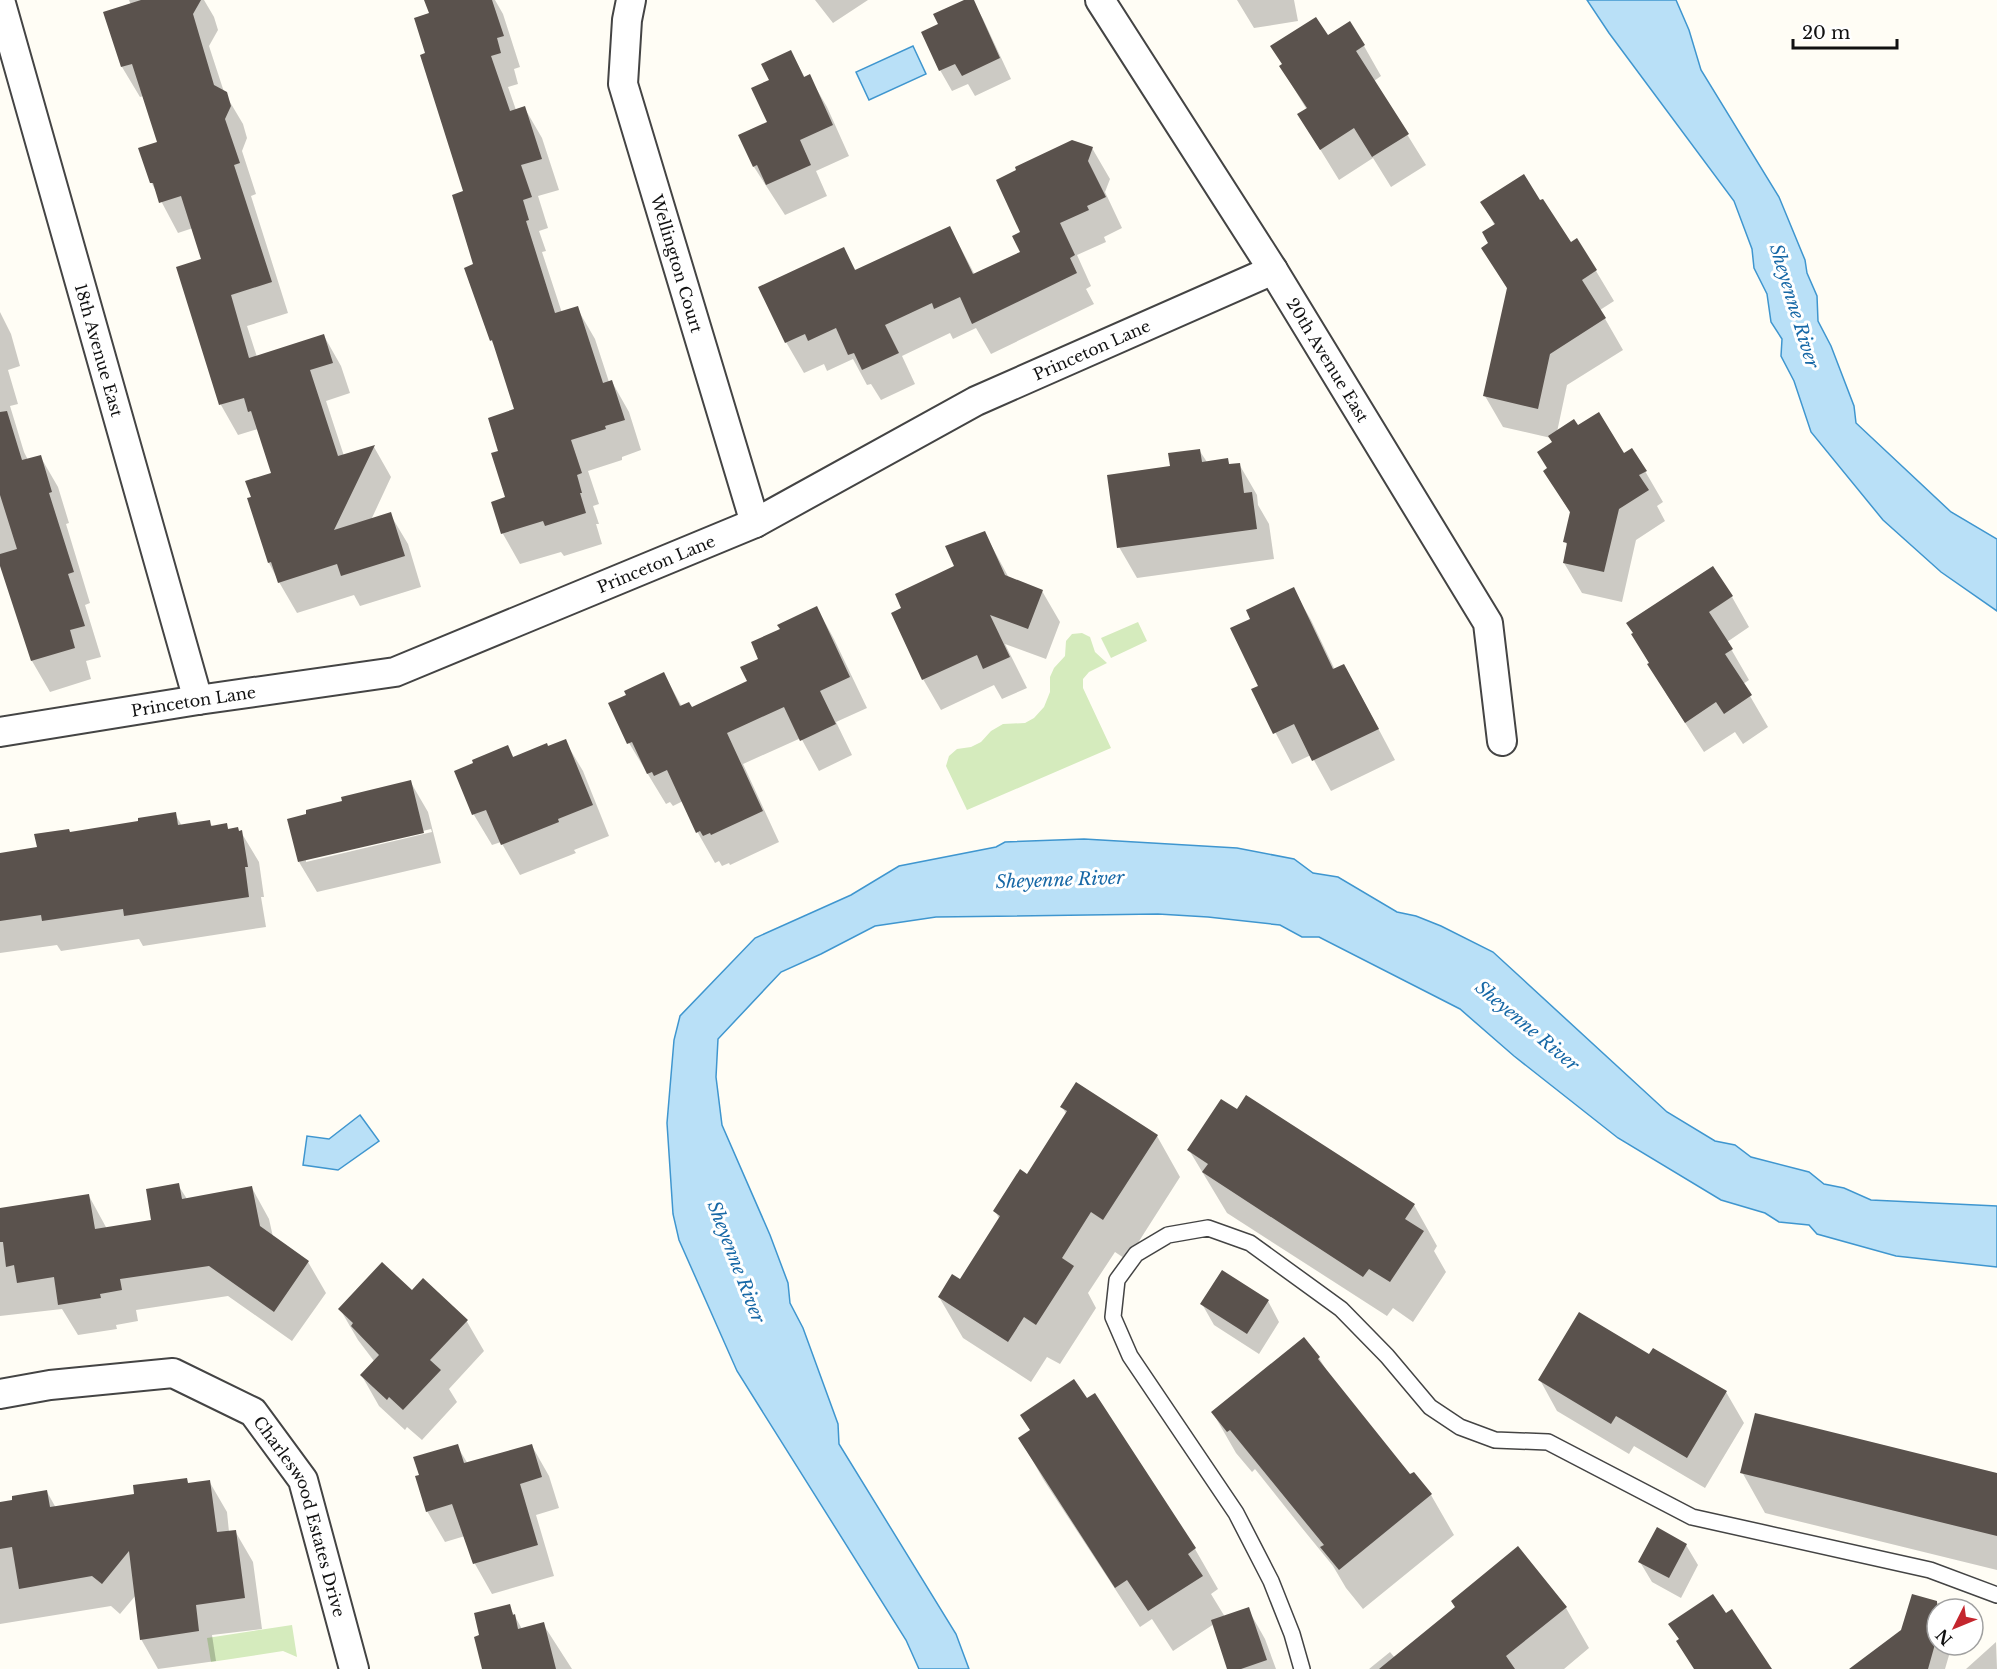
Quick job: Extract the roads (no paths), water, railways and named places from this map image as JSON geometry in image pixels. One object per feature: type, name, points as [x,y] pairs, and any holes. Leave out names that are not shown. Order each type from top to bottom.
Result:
[{"type":"street","name":"18th Avenue East","points":[[0,0],[198,700]]},
{"type":"street","name":"Wellington Court","points":[[631,0],[627,20],[623,84],[754,523]]},
{"type":"street","name":"20th Avenue East","points":[[1100,0],[1273,270],[1488,623],[1502,741]]},
{"type":"street","name":"Princeton Lane","points":[[0,732],[198,700],[396,672],[754,523],[976,401],[1273,270]]},
{"type":"street","name":"Charleswood Estates Drive","points":[[0,1394],[50,1385],[173,1373],[253,1412],[303,1480],[354,1669]]},
{"type":"lane","points":[[1302,1669],[1292,1634],[1271,1581],[1236,1513],[1130,1356],[1113,1317],[1118,1280],[1136,1254],[1168,1235],[1208,1228],[1250,1243],[1341,1309],[1387,1356],[1430,1407],[1460,1427],[1495,1440],[1548,1442],[1692,1517],[1930,1570],[1997,1595]]},
{"type":"water","name":"Sheyenne River","points":[[1587,0],[1676,0],[1689,30],[1701,70],[1779,197],[1805,260],[1807,273],[1817,296],[1818,321],[1831,346],[1854,406],[1856,423],[1951,512],[1997,539],[1997,611],[1941,572],[1883,520],[1811,432],[1794,381],[1781,356],[1782,339],[1771,322],[1767,294],[1754,268],[1752,249],[1734,201]]},
{"type":"water","points":[[913,46],[926,74],[869,100],[856,72]]},
{"type":"water","name":"Sheyenne River","points":[[1084,839],[1237,848],[1294,859],[1313,873],[1338,877],[1397,912],[1416,916],[1441,926],[1493,952],[1667,1112],[1715,1141],[1735,1145],[1751,1157],[1809,1172],[1824,1184],[1844,1188],[1871,1200],[1997,1206],[1997,1267],[1896,1256],[1817,1234],[1809,1225],[1779,1222],[1765,1213],[1721,1200],[1618,1138],[1514,1056],[1460,1009],[1319,937],[1302,937],[1280,925],[1158,914],[936,917],[875,926],[781,972],[718,1039],[716,1077],[722,1125],[770,1235],[788,1283],[790,1303],[803,1328],[838,1424],[839,1444],[956,1634],[969,1669],[919,1669],[906,1640],[737,1371],[679,1240],[673,1214],[667,1123],[674,1040],[680,1016],[755,938],[851,895],[899,866],[996,847],[1005,842]]},
{"type":"water","points":[[360,1115],[379,1141],[338,1170],[303,1165],[307,1136],[329,1139]]}]
